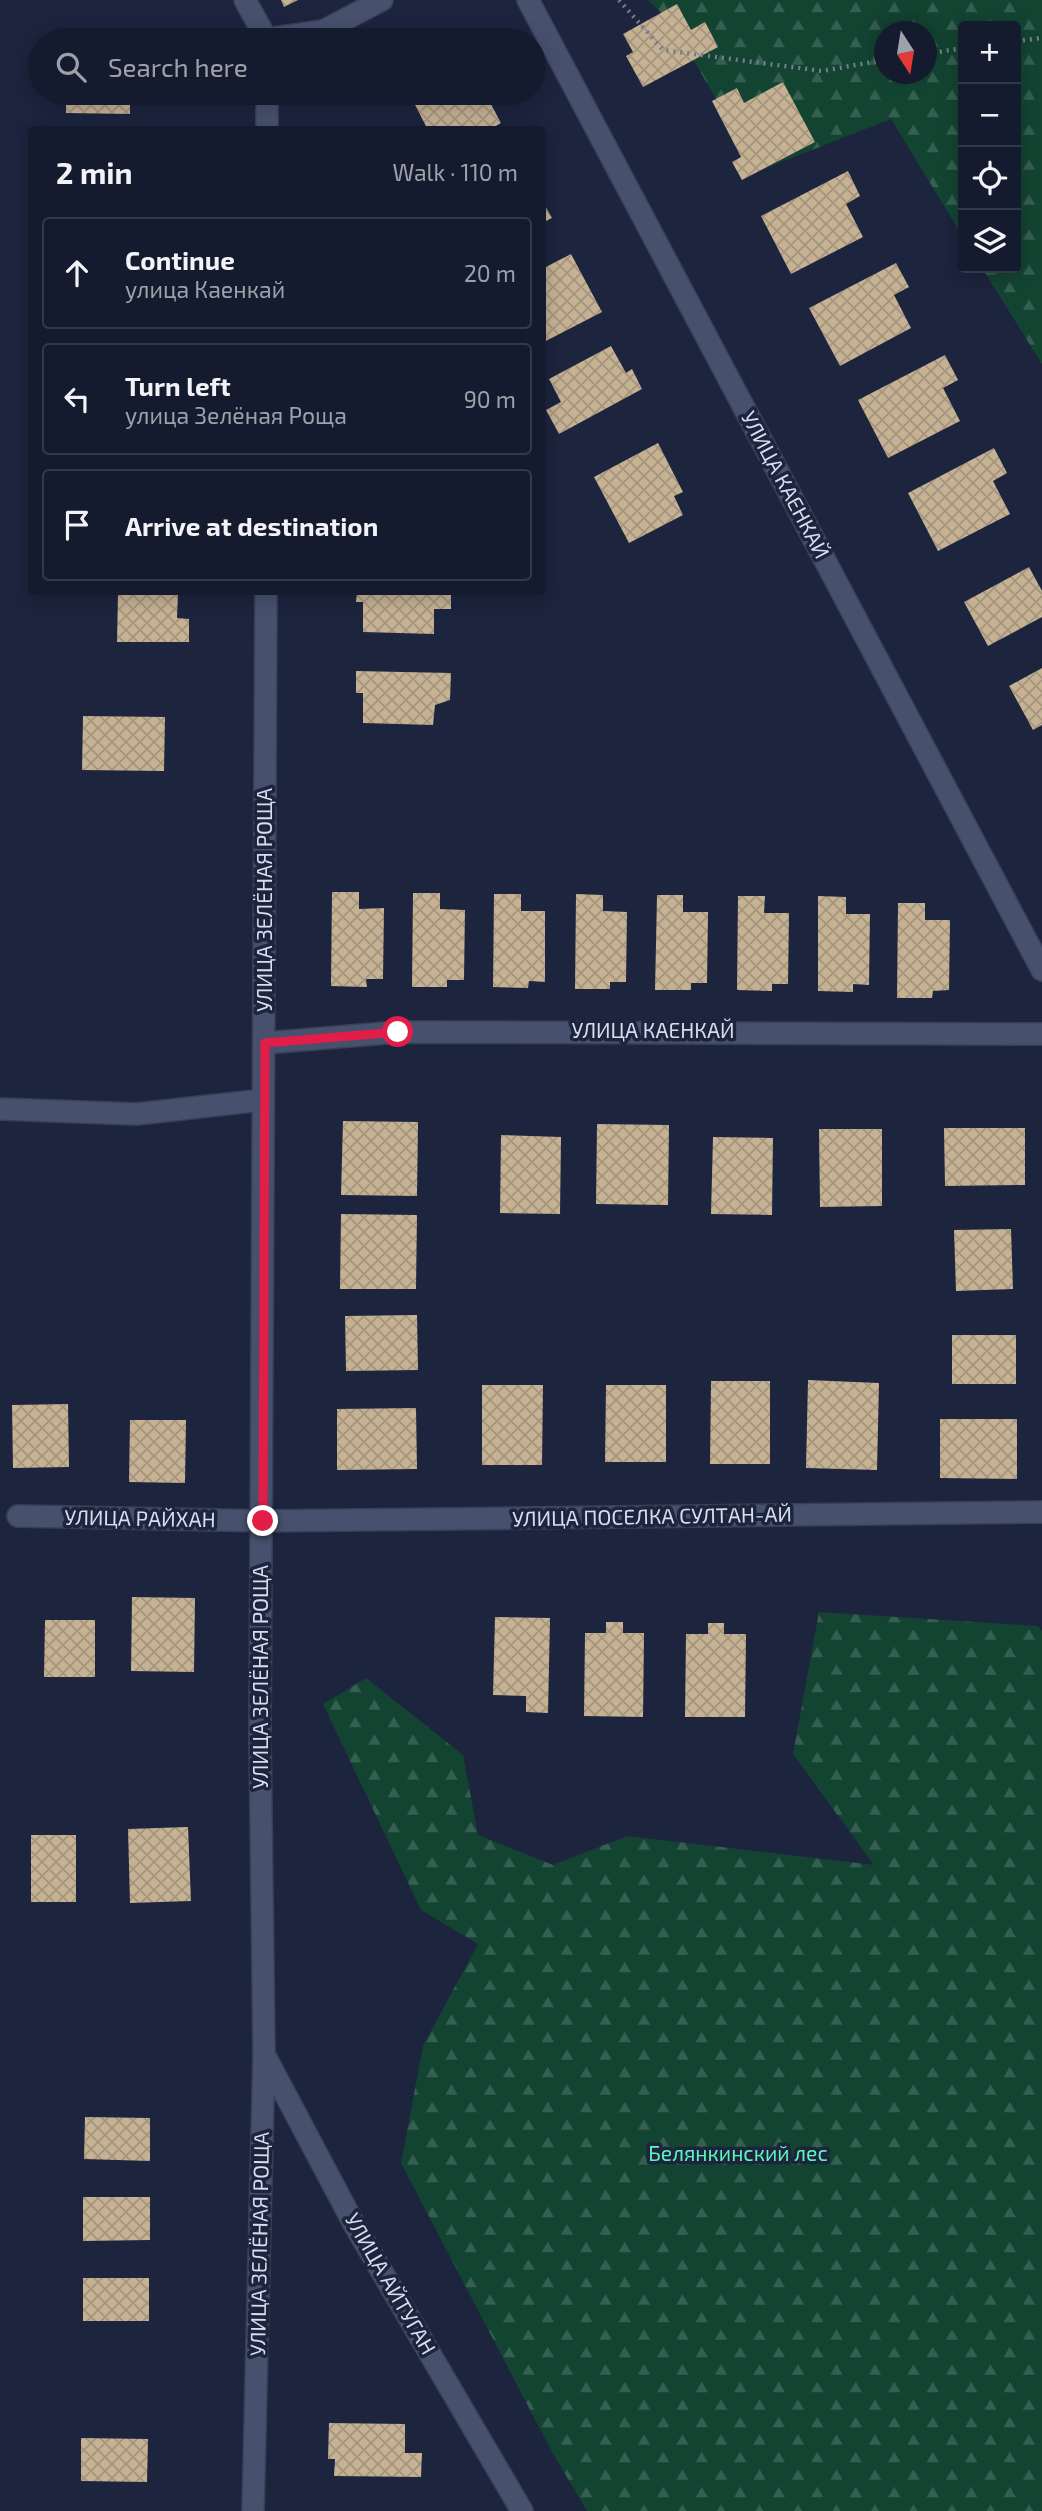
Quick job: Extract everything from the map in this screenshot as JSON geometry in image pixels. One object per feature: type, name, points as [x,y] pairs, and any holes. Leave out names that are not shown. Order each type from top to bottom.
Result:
[{"type":"street","points":[[245,0],[260,28]]},
{"type":"street","points":[[330,28],[382,0]]},
{"type":"street","name":"УЛИЦА КАЕНКАЙ","points":[[528,0],[543,28]]},
{"type":"street","name":"УЛИЦА КАЕНКАЙ","points":[[546,34],[1042,970]]},
{"type":"street","points":[[267,105],[267,126]]},
{"type":"street","name":"УЛИЦА ЗЕЛЁНАЯ РОЩА","points":[[253,2511],[264,2054],[260,1736],[266,595]]},
{"type":"street","name":"УЛИЦА КАЕНКАЙ","points":[[265,1043],[398,1032],[1042,1034]]},
{"type":"street","points":[[0,1109],[137,1114],[263,1100]]},
{"type":"street","name":"УЛИЦА ПОСЕЛКА СУЛТАН-АЙ","points":[[263,1521],[1042,1512]]},
{"type":"street","name":"УЛИЦА РАЙХАН","points":[[18,1516],[263,1521]]},
{"type":"street","name":"УЛИЦА АЙТУГАН","points":[[264,2054],[354,2224],[522,2511]]},
{"type":"path","points":[[618,0],[663,50],[822,71],[874,63]]},
{"type":"path","points":[[1021,40],[1042,38]]},
{"type":"path","points":[[937,52],[958,49]]},
{"type":"green space","points":[[648,0],[1042,0],[1042,364],[985,273],[1021,273],[1021,21],[958,21],[958,229],[891,119],[758,171],[672,23]]},
{"type":"green space","name":"Белянкинский лес","points":[[819,1612],[1038,1626],[1042,1631],[1042,2511],[587,2511],[552,2452],[401,2163],[423,2046],[478,1944],[421,1910],[323,1704],[366,1678],[463,1755],[478,1835],[553,1865],[627,1836],[874,1865],[793,1754]]},
{"type":"building","points":[[281,0],[298,0],[284,7]]},
{"type":"building","points":[[677,4],[691,30],[705,22],[718,47],[643,87],[626,56],[633,52],[623,34]]},
{"type":"building","points":[[783,82],[815,142],[742,180],[732,162],[741,157],[712,101],[737,88],[744,103]]},
{"type":"building","points":[[66,105],[130,105],[130,114],[66,113]]},
{"type":"building","points":[[415,105],[491,105],[501,123],[496,126],[426,126]]},
{"type":"building","points":[[848,171],[860,196],[846,204],[863,237],[791,274],[761,216]]},
{"type":"building","points":[[546,207],[552,218],[546,221]]},
{"type":"building","points":[[571,254],[602,312],[546,341],[546,267]]},
{"type":"building","points":[[896,263],[909,287],[894,295],[911,328],[840,366],[809,308]]},
{"type":"building","points":[[611,346],[626,373],[632,369],[642,389],[559,434],[546,410],[561,402],[549,379]]},
{"type":"building","points":[[945,355],[958,380],[943,388],[960,421],[888,458],[858,400]]},
{"type":"building","points":[[658,443],[683,492],[674,496],[683,515],[629,543],[594,477]]},
{"type":"building","points":[[994,448],[1007,473],[993,481],[1010,514],[938,551],[908,493]]},
{"type":"building","points":[[1029,567],[1042,591],[1042,617],[988,646],[964,602]]},
{"type":"building","points":[[118,595],[178,595],[177,618],[189,619],[189,642],[117,642]]},
{"type":"building","points":[[357,595],[451,595],[451,609],[434,609],[434,634],[363,632],[363,602],[356,602]]},
{"type":"building","points":[[1042,668],[1042,725],[1033,730],[1009,686]]},
{"type":"building","points":[[356,671],[451,673],[450,700],[435,705],[433,725],[363,723],[363,693],[356,693]]},
{"type":"building","points":[[83,716],[165,717],[164,771],[82,770]]},
{"type":"building","points":[[332,892],[359,892],[359,909],[384,908],[383,979],[366,979],[367,987],[331,986]]},
{"type":"building","points":[[413,893],[440,893],[440,909],[465,910],[464,980],[447,980],[447,987],[412,987]]},
{"type":"building","points":[[494,894],[521,894],[521,911],[545,911],[545,982],[529,981],[528,988],[493,987]]},
{"type":"building","points":[[576,894],[603,895],[603,911],[627,912],[626,982],[610,982],[610,989],[575,989]]},
{"type":"building","points":[[657,895],[683,895],[683,912],[708,912],[707,983],[691,983],[691,990],[655,990]]},
{"type":"building","points":[[738,896],[765,896],[764,913],[789,913],[788,984],[772,984],[772,991],[737,990]]},
{"type":"building","points":[[818,896],[846,897],[846,914],[870,914],[869,985],[853,984],[853,992],[818,991]]},
{"type":"building","points":[[898,903],[925,903],[925,920],[950,920],[949,990],[933,991],[932,998],[897,998]]},
{"type":"building","points":[[343,1121],[418,1122],[417,1196],[341,1195]]},
{"type":"building","points":[[597,1124],[669,1125],[668,1205],[596,1204]]},
{"type":"building","points":[[944,1128],[1025,1128],[1025,1185],[945,1186]]},
{"type":"building","points":[[819,1129],[882,1129],[882,1206],[820,1207]]},
{"type":"building","points":[[501,1135],[561,1137],[560,1214],[500,1213]]},
{"type":"building","points":[[713,1137],[773,1138],[772,1215],[711,1214]]},
{"type":"building","points":[[341,1214],[417,1215],[416,1289],[340,1289]]},
{"type":"building","points":[[1011,1229],[1013,1289],[956,1291],[954,1230]]},
{"type":"building","points":[[417,1315],[418,1370],[346,1371],[345,1316]]},
{"type":"building","points":[[952,1335],[1016,1335],[1016,1384],[952,1384]]},
{"type":"building","points":[[808,1380],[879,1383],[877,1470],[806,1468]]},
{"type":"building","points":[[711,1381],[770,1381],[770,1464],[710,1464]]},
{"type":"building","points":[[482,1385],[543,1385],[542,1465],[482,1465]]},
{"type":"building","points":[[606,1385],[666,1385],[666,1462],[605,1462]]},
{"type":"building","points":[[68,1404],[69,1467],[13,1468],[12,1405]]},
{"type":"building","points":[[416,1408],[417,1469],[337,1470],[337,1409]]},
{"type":"building","points":[[940,1419],[1017,1419],[1017,1479],[940,1478]]},
{"type":"building","points":[[130,1420],[186,1420],[185,1483],[129,1482]]},
{"type":"building","points":[[132,1597],[195,1598],[194,1672],[131,1671]]},
{"type":"building","points":[[495,1617],[550,1618],[548,1713],[526,1712],[526,1696],[493,1695]]},
{"type":"building","points":[[45,1620],[95,1620],[95,1677],[44,1677]]},
{"type":"building","points":[[606,1622],[623,1622],[623,1633],[644,1633],[643,1717],[584,1716],[585,1633],[606,1633]]},
{"type":"building","points":[[708,1623],[724,1623],[724,1634],[746,1634],[745,1717],[685,1717],[686,1634],[708,1634]]},
{"type":"building","points":[[188,1827],[191,1901],[130,1903],[128,1829]]},
{"type":"building","points":[[31,1835],[76,1835],[76,1902],[31,1902]]},
{"type":"building","points":[[85,2117],[150,2118],[150,2161],[84,2159]]},
{"type":"building","points":[[83,2197],[150,2197],[150,2240],[83,2241]]},
{"type":"building","points":[[83,2278],[149,2278],[149,2321],[83,2321]]},
{"type":"building","points":[[329,2423],[405,2424],[405,2453],[422,2453],[421,2477],[334,2476],[335,2459],[328,2459]]},
{"type":"building","points":[[81,2438],[148,2439],[147,2482],[81,2481]]},
{"type":"route","points":[[263,1521],[265,1043],[398,1032]]}]
